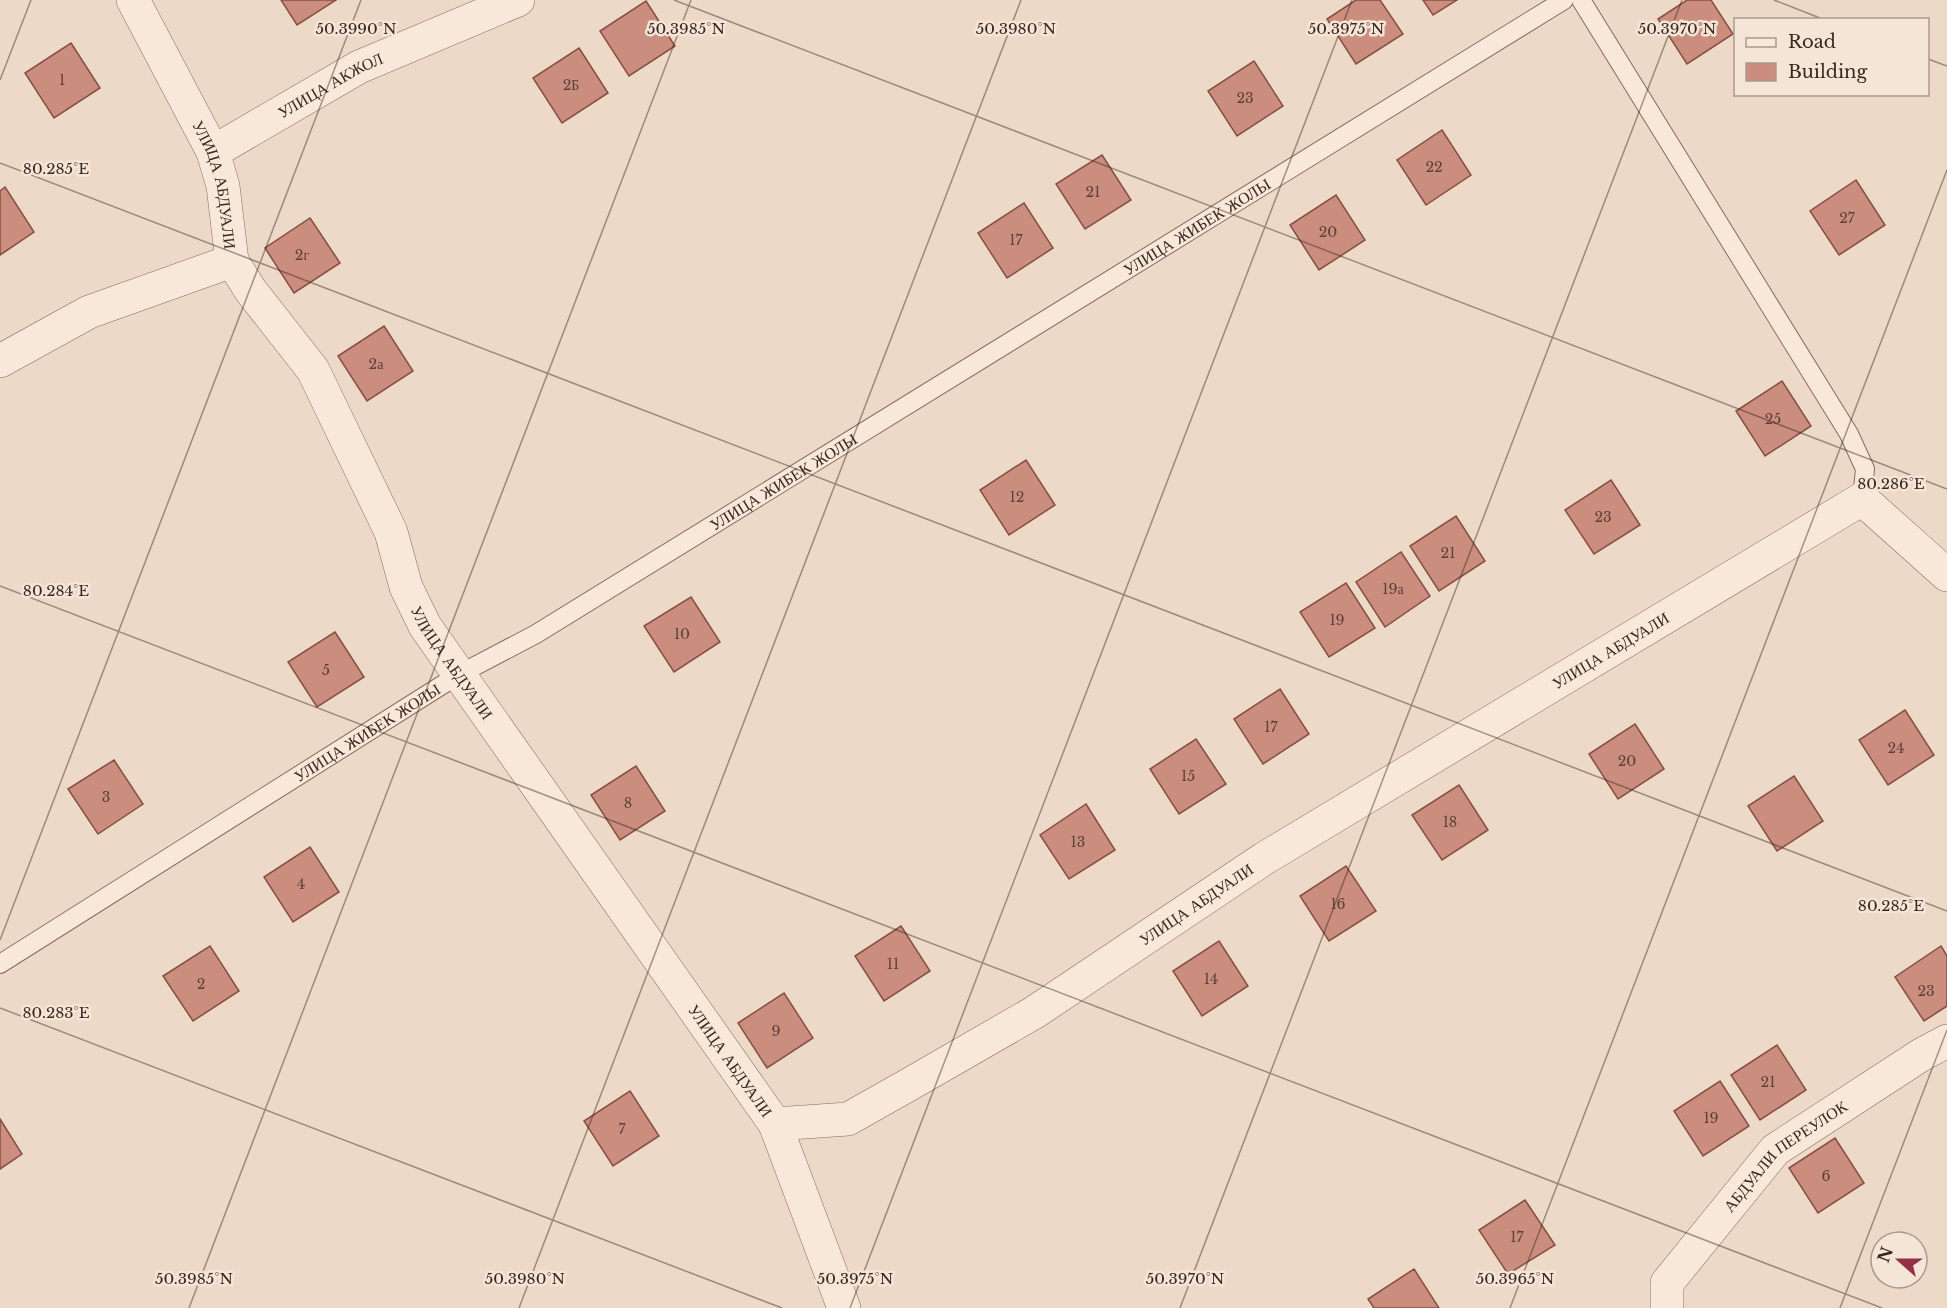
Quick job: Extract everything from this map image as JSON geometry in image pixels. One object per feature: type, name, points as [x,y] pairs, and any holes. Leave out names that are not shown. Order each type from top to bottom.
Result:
[{"type":"street","name":"УЛИЦА АБДУАЛИ","points":[[132,0],[213,152],[223,186],[232,261],[251,291],[313,370],[391,532],[406,587],[425,626],[775,1124],[848,1119],[910,1084],[1035,1012],[1265,858],[1862,499]]},
{"type":"street","name":"УЛИЦА АКЖОЛ","points":[[213,152],[359,67],[518,0]]},
{"type":"street","points":[[0,362],[89,312],[232,261]]},
{"type":"street","points":[[1862,499],[1947,575]]},
{"type":"street","name":"АБДУАЛИ ПЕРЕУЛОК","points":[[1667,1308],[1667,1283],[1775,1150],[1921,1054],[1947,1041]]},
{"type":"street","points":[[775,1124],[844,1308]]},
{"type":"lane","name":"УЛИЦА ЖИБЕК ЖОЛЫ","points":[[0,964],[459,675],[547,627],[1564,0]]},
{"type":"lane","points":[[1581,0],[1849,434],[1864,469],[1862,499]]},
{"type":"building","points":[[281,0],[336,0],[297,25]]},
{"type":"building","points":[[1356,0],[1380,0],[1403,34],[1356,64],[1327,19]]},
{"type":"building","points":[[1423,0],[1457,0],[1433,15]]},
{"type":"building","points":[[1687,0],[1711,0],[1733,34],[1687,64],[1658,19]]},
{"type":"building","points":[[646,1],[675,46],[629,76],[600,31]]},
{"type":"building","points":[[71,43],[100,88],[54,118],[25,73]]},
{"type":"building","points":[[579,48],[608,93],[562,123],[533,78]]},
{"type":"building","points":[[1254,61],[1283,106],[1237,136],[1208,91]]},
{"type":"building","points":[[1442,130],[1471,175],[1426,205],[1397,160]]},
{"type":"building","points":[[1102,155],[1131,200],[1085,229],[1056,184]]},
{"type":"building","points":[[1856,180],[1885,225],[1839,255],[1810,211]]},
{"type":"building","points":[[5,187],[34,232],[0,255],[0,191]]},
{"type":"building","points":[[1336,195],[1365,240],[1319,270],[1290,225]]},
{"type":"building","points":[[1024,203],[1053,248],[1007,278],[978,233]]},
{"type":"building","points":[[310,218],[340,263],[294,293],[265,248]]},
{"type":"building","points":[[384,326],[413,371],[367,401],[338,356]]},
{"type":"building","points":[[1782,381],[1811,426],[1765,456],[1736,411]]},
{"type":"building","points":[[1026,460],[1055,505],[1009,535],[980,490]]},
{"type":"building","points":[[1611,480],[1640,525],[1594,554],[1565,510]]},
{"type":"building","points":[[1456,516],[1485,561],[1439,591],[1410,546]]},
{"type":"building","points":[[1401,552],[1430,596],[1385,627],[1356,582]]},
{"type":"building","points":[[1346,583],[1375,628],[1329,657],[1300,612]]},
{"type":"building","points":[[691,597],[720,642],[674,672],[644,626]]},
{"type":"building","points":[[335,632],[364,677],[317,707],[288,662]]},
{"type":"building","points":[[1280,689],[1309,734],[1263,764],[1234,719]]},
{"type":"building","points":[[1905,710],[1934,755],[1888,785],[1859,740]]},
{"type":"building","points":[[1635,724],[1664,769],[1618,799],[1589,754]]},
{"type":"building","points":[[1196,739],[1226,784],[1179,814],[1150,769]]},
{"type":"building","points":[[114,760],[143,804],[98,834],[68,789]]},
{"type":"building","points":[[636,766],[665,811],[620,840],[591,795]]},
{"type":"building","points":[[1794,776],[1823,821],[1777,851],[1748,806]]},
{"type":"building","points":[[1459,785],[1488,830],[1442,860],[1412,815]]},
{"type":"building","points":[[1086,804],[1115,850],[1069,879],[1040,835]]},
{"type":"building","points":[[310,847],[339,892],[293,922],[264,877]]},
{"type":"building","points":[[1346,866],[1376,911],[1329,941],[1300,896]]},
{"type":"building","points":[[901,926],[930,971],[884,1001],[855,956]]},
{"type":"building","points":[[1219,941],[1248,986],[1202,1016],[1173,971]]},
{"type":"building","points":[[210,946],[239,991],[193,1021],[163,976]]},
{"type":"building","points":[[1941,946],[1947,956],[1947,1006],[1924,1021],[1895,977]]},
{"type":"building","points":[[784,993],[813,1038],[767,1068],[738,1023]]},
{"type":"building","points":[[1777,1045],[1806,1090],[1760,1120],[1731,1075]]},
{"type":"building","points":[[1720,1081],[1749,1126],[1703,1156],[1674,1111]]},
{"type":"building","points":[[630,1091],[659,1136],[613,1166],[584,1121]]},
{"type":"building","points":[[0,1119],[22,1154],[0,1169]]},
{"type":"building","points":[[1835,1138],[1864,1183],[1818,1213],[1789,1168]]},
{"type":"building","points":[[1525,1200],[1555,1245],[1508,1274],[1479,1230]]},
{"type":"building","points":[[1414,1269],[1439,1308],[1374,1308],[1368,1299]]}]
